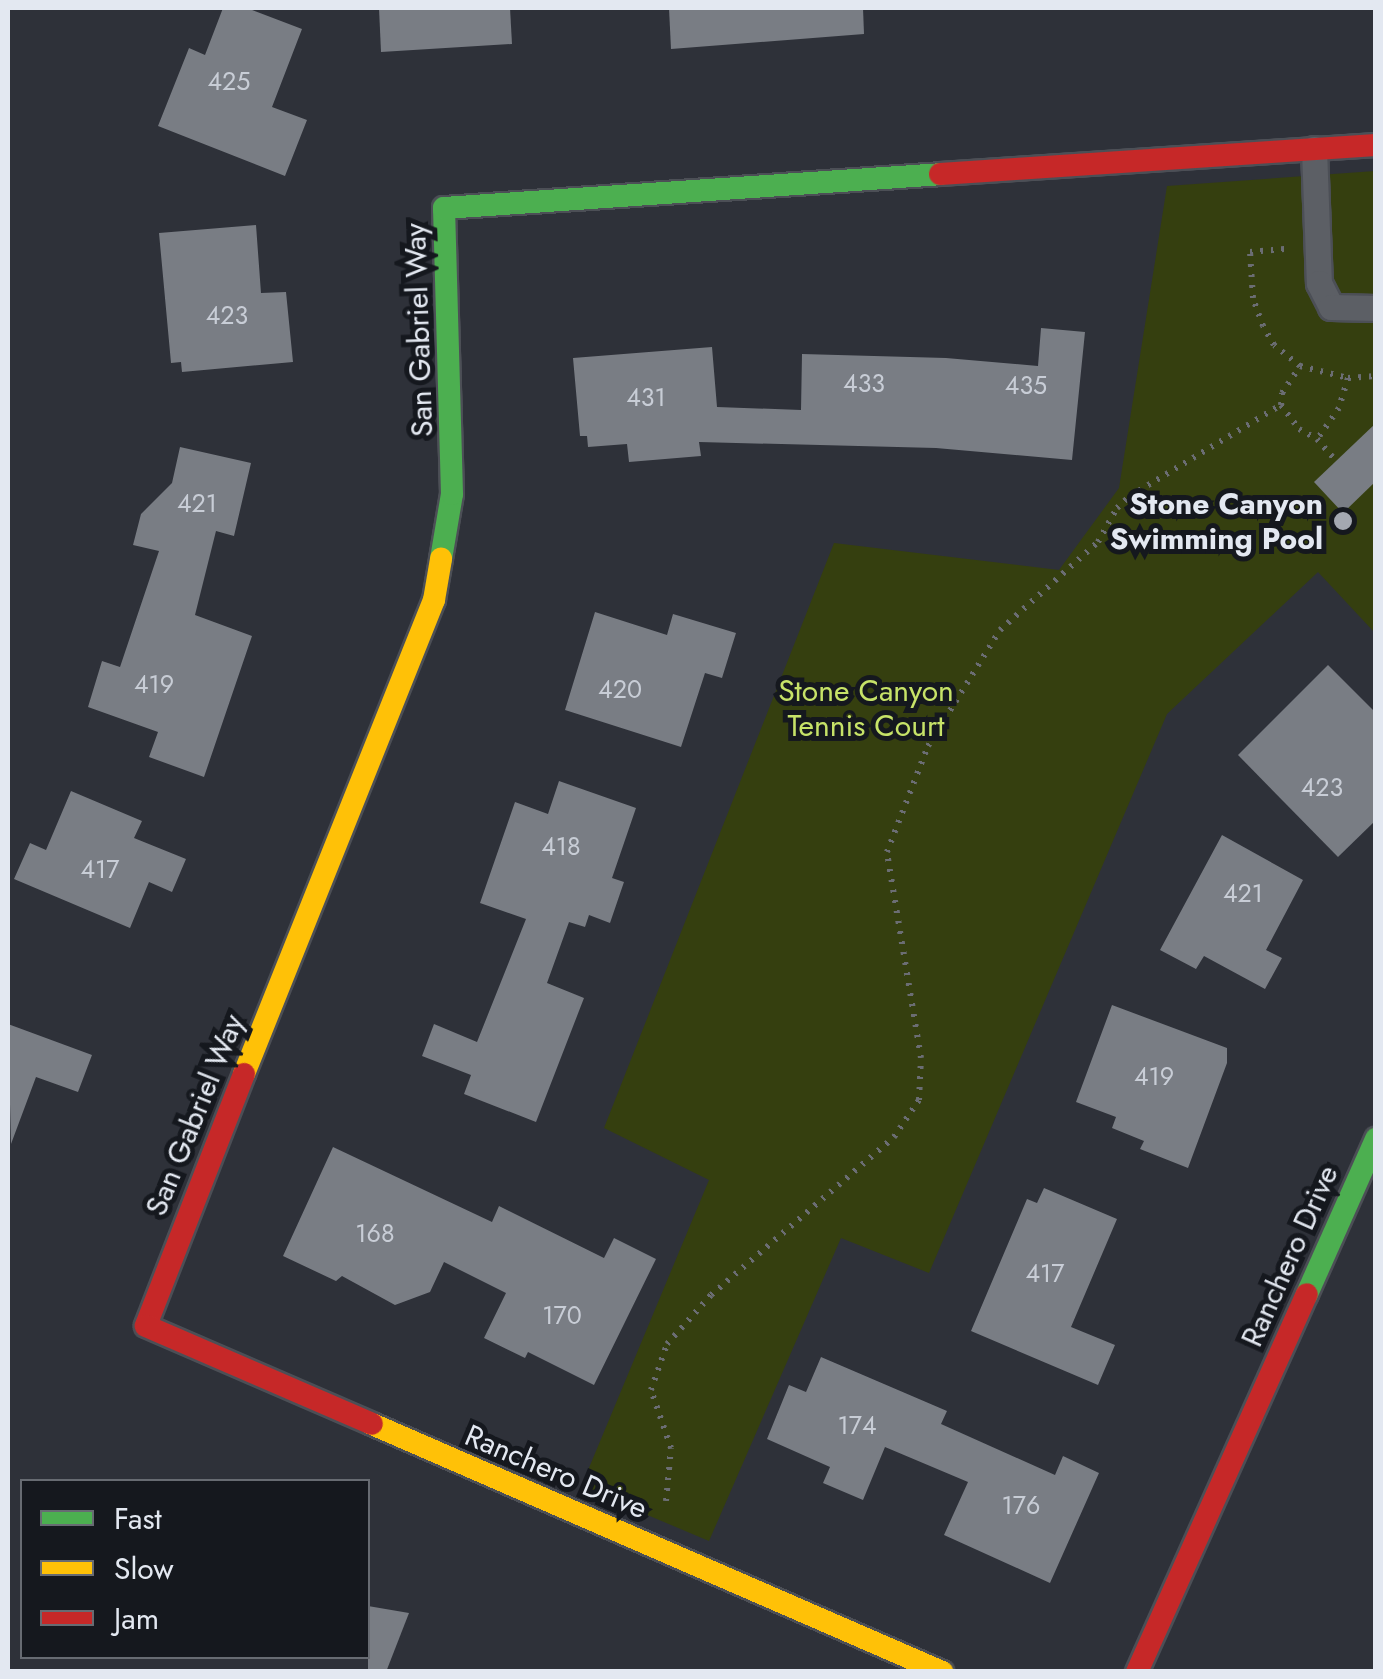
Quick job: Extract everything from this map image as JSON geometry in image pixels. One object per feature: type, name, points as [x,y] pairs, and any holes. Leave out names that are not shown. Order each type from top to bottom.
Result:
[{"type":"street","name":"San Gabriel Way","points":[[146,1326],[179,1234],[434,600],[452,494],[444,208],[1376,145]]},
{"type":"street","name":"Ranchero Drive","points":[[1137,1672],[1376,1139]]},
{"type":"street","name":"Ranchero Drive","points":[[146,1326],[942,1672]]},
{"type":"lane","points":[[1314,150],[1320,283],[1331,307],[1376,308]]},
{"type":"path","points":[[1288,249],[1250,252],[1254,298],[1274,345],[1300,366],[1348,378],[1376,376]]},
{"type":"path","points":[[1300,366],[1282,393],[1281,404],[1299,428],[1317,440],[1336,462]]},
{"type":"path","points":[[1317,440],[1339,408],[1348,378]]},
{"type":"path","points":[[664,1508],[672,1475],[671,1448],[651,1390],[667,1344],[711,1296],[894,1137],[920,1100],[921,1058],[886,862],[928,746],[1000,630],[1098,542],[1117,508],[1281,404]]},
{"type":"green space","name":"Stone Canyon Tennis Court","points":[[1375,171],[1375,633],[1318,572],[1167,714],[929,1273],[841,1238],[709,1541],[581,1487],[709,1180],[604,1128],[834,543],[1059,570],[1119,488],[1167,186]]},
{"type":"building","points":[[223,8],[247,8],[302,29],[272,107],[307,120],[285,176],[158,126],[189,48],[205,55]]},
{"type":"building","points":[[379,8],[510,8],[512,44],[381,52]]},
{"type":"building","points":[[669,8],[863,8],[864,34],[671,49]]},
{"type":"building","points":[[256,225],[261,293],[286,292],[293,362],[182,372],[181,362],[171,363],[159,233]]},
{"type":"building","points":[[1041,328],[1085,332],[1072,460],[936,448],[699,442],[701,456],[629,462],[627,444],[588,447],[587,436],[580,436],[573,358],[712,347],[717,407],[801,410],[802,354],[946,358],[1038,366]]},
{"type":"building","points":[[1376,423],[1376,481],[1343,513],[1314,482]]},
{"type":"building","points":[[180,447],[251,463],[234,536],[216,531],[195,615],[252,636],[204,777],[149,757],[158,732],[88,707],[102,661],[120,667],[159,551],[133,545],[141,514],[172,483]]},
{"type":"building","points":[[595,612],[667,635],[673,614],[736,633],[722,678],[705,673],[681,747],[565,710]]},
{"type":"building","points":[[1328,665],[1376,713],[1376,820],[1338,857],[1238,755]]},
{"type":"building","points":[[559,781],[636,808],[612,878],[624,882],[610,923],[589,915],[585,927],[569,922],[547,983],[584,998],[536,1122],[464,1094],[471,1075],[422,1056],[434,1024],[477,1042],[526,919],[480,903],[515,802],[548,814]]},
{"type":"building","points":[[71,791],[142,821],[134,838],[186,859],[172,892],[149,882],[130,928],[14,879],[30,843],[46,850]]},
{"type":"building","points":[[1222,835],[1303,880],[1266,950],[1282,958],[1265,989],[1204,956],[1196,969],[1160,950]]},
{"type":"building","points":[[1112,1005],[1227,1048],[1227,1063],[1188,1168],[1140,1149],[1144,1141],[1112,1128],[1116,1117],[1076,1102]]},
{"type":"building","points":[[8,1024],[92,1055],[78,1092],[36,1077],[11,1144]]},
{"type":"building","points":[[333,1147],[492,1222],[499,1206],[604,1258],[614,1238],[656,1259],[594,1385],[528,1352],[525,1358],[484,1338],[506,1293],[444,1262],[430,1292],[395,1305],[342,1276],[336,1281],[283,1256]]},
{"type":"building","points":[[1044,1188],[1117,1219],[1071,1327],[1115,1345],[1098,1385],[971,1331],[1027,1199],[1037,1203]]},
{"type":"building","points":[[821,1357],[947,1411],[941,1424],[1055,1475],[1063,1456],[1099,1473],[1050,1583],[944,1535],[968,1482],[885,1447],[863,1500],[823,1483],[830,1467],[767,1439],[789,1385],[806,1392]]},
{"type":"building","points":[[370,1606],[409,1613],[386,1672],[368,1672]]},
{"type":"traffic: fast","points":[[441,559],[452,494],[444,208],[940,174]]},
{"type":"traffic: fast","points":[[1307,1294],[1376,1139]]},
{"type":"traffic: slow","points":[[244,1074],[434,600],[441,559]]},
{"type":"traffic: slow","points":[[372,1424],[942,1672]]},
{"type":"traffic: jam","points":[[940,174],[1376,145]]},
{"type":"traffic: jam","points":[[244,1074],[146,1326],[372,1424]]},
{"type":"traffic: jam","points":[[1137,1672],[1307,1294]]},
{"type":"place","name":"Stone Canyon Swimming Pool","points":[[1343,521]]}]
